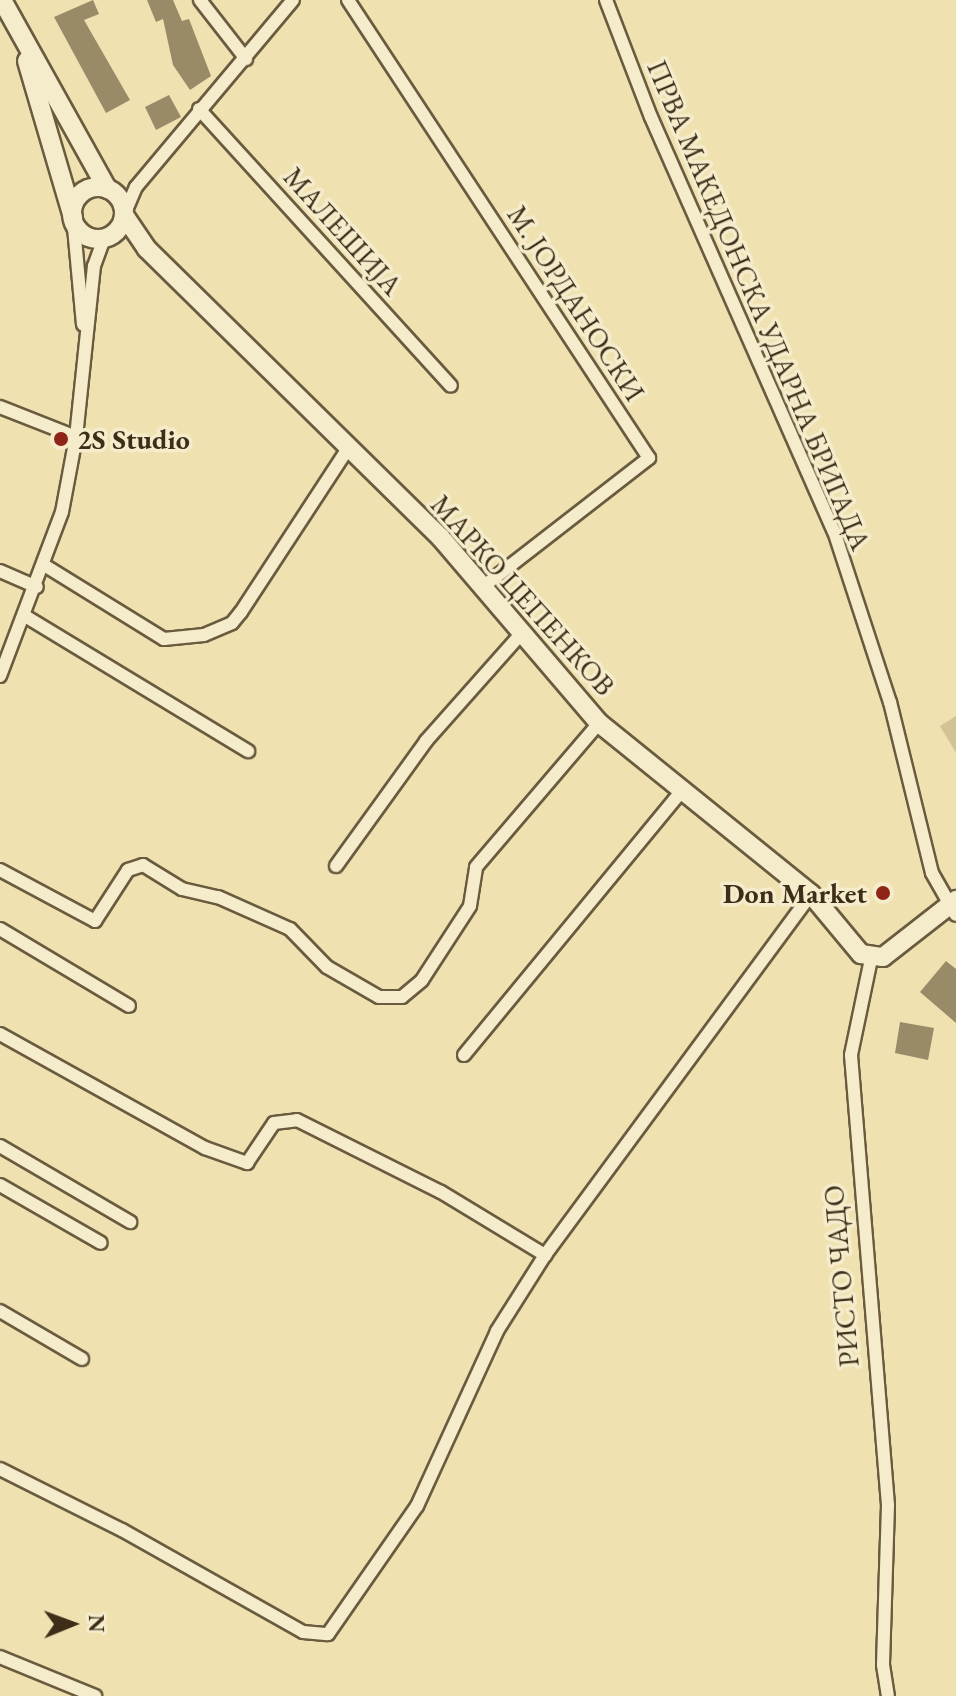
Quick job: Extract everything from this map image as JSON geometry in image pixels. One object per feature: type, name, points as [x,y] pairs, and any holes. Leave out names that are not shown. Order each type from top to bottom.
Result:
[{"type":"street","points":[[2,0],[124,215],[147,249]]},
{"type":"street","points":[[200,0],[246,59]]},
{"type":"street","points":[[0,676],[37,587],[62,512],[76,437],[94,266],[124,215],[136,187],[293,0]]},
{"type":"street","name":"М. ЈОРДАНОСКИ","points":[[348,0],[649,458],[484,586]]},
{"type":"street","name":"ПРВА МАКЕДОНСКА УДАРНА БРИГАДА","points":[[606,0],[656,130],[834,531],[890,702],[932,873],[953,907]]},
{"type":"street","points":[[13,20],[73,217],[85,332]]},
{"type":"street","name":"МАЛЕШИЈА","points":[[199,109],[451,386]]},
{"type":"street","points":[[73,217],[82,193],[136,187]]},
{"type":"street","points":[[73,217],[87,237],[108,238],[147,249]]},
{"type":"street","name":"МАРКО ЦЕПЕНКОВ","points":[[147,249],[484,586],[521,634],[599,723],[811,894],[861,954],[871,959]]},
{"type":"street","points":[[0,407],[76,437]]},
{"type":"street","points":[[44,565],[164,639],[204,635],[232,623],[241,612],[347,450]]},
{"type":"street","points":[[0,571],[37,587]]},
{"type":"street","points":[[25,616],[248,751]]},
{"type":"street","points":[[336,866],[426,741],[521,634]]},
{"type":"street","points":[[0,639],[13,644]]},
{"type":"street","points":[[0,870],[95,921],[128,870],[143,865],[182,889],[218,897],[290,929],[327,967],[379,997],[402,997],[422,980],[465,916],[476,867],[599,723]]},
{"type":"street","points":[[464,1055],[681,792]]},
{"type":"street","points":[[0,1469],[122,1530],[303,1632],[328,1634],[417,1506],[492,1341],[545,1255],[811,894]]},
{"type":"street","points":[[871,959],[896,950],[953,907]]},
{"type":"street","points":[[0,929],[129,1006]]},
{"type":"street","name":"РИСТО ЧАДО","points":[[871,959],[851,1055],[888,1505],[883,1665],[888,1696]]},
{"type":"street","points":[[0,1034],[205,1148],[247,1163],[274,1123],[297,1120],[441,1192],[545,1255]]},
{"type":"street","points":[[0,1146],[130,1222]]},
{"type":"street","points":[[0,1185],[101,1243]]},
{"type":"street","points":[[0,1311],[82,1359]]},
{"type":"street","points":[[0,1657],[95,1696]]},
{"type":"shaded area","points":[[956,716],[956,753],[940,726]]},
{"type":"building","points":[[93,0],[99,14],[84,20],[130,100],[106,113],[54,17]]},
{"type":"building","points":[[147,0],[173,0],[182,21],[189,19],[211,76],[190,90],[173,65],[163,19],[156,22]]},
{"type":"building","points":[[169,95],[181,117],[156,130],[145,107]]},
{"type":"building","points":[[946,961],[956,969],[956,1023],[920,992]]},
{"type":"building","points":[[900,1022],[934,1028],[928,1060],[895,1053]]},
{"type":"place","name":"2S Studio","points":[[61,439]]},
{"type":"place","name":"Don Market","points":[[883,893]]}]
